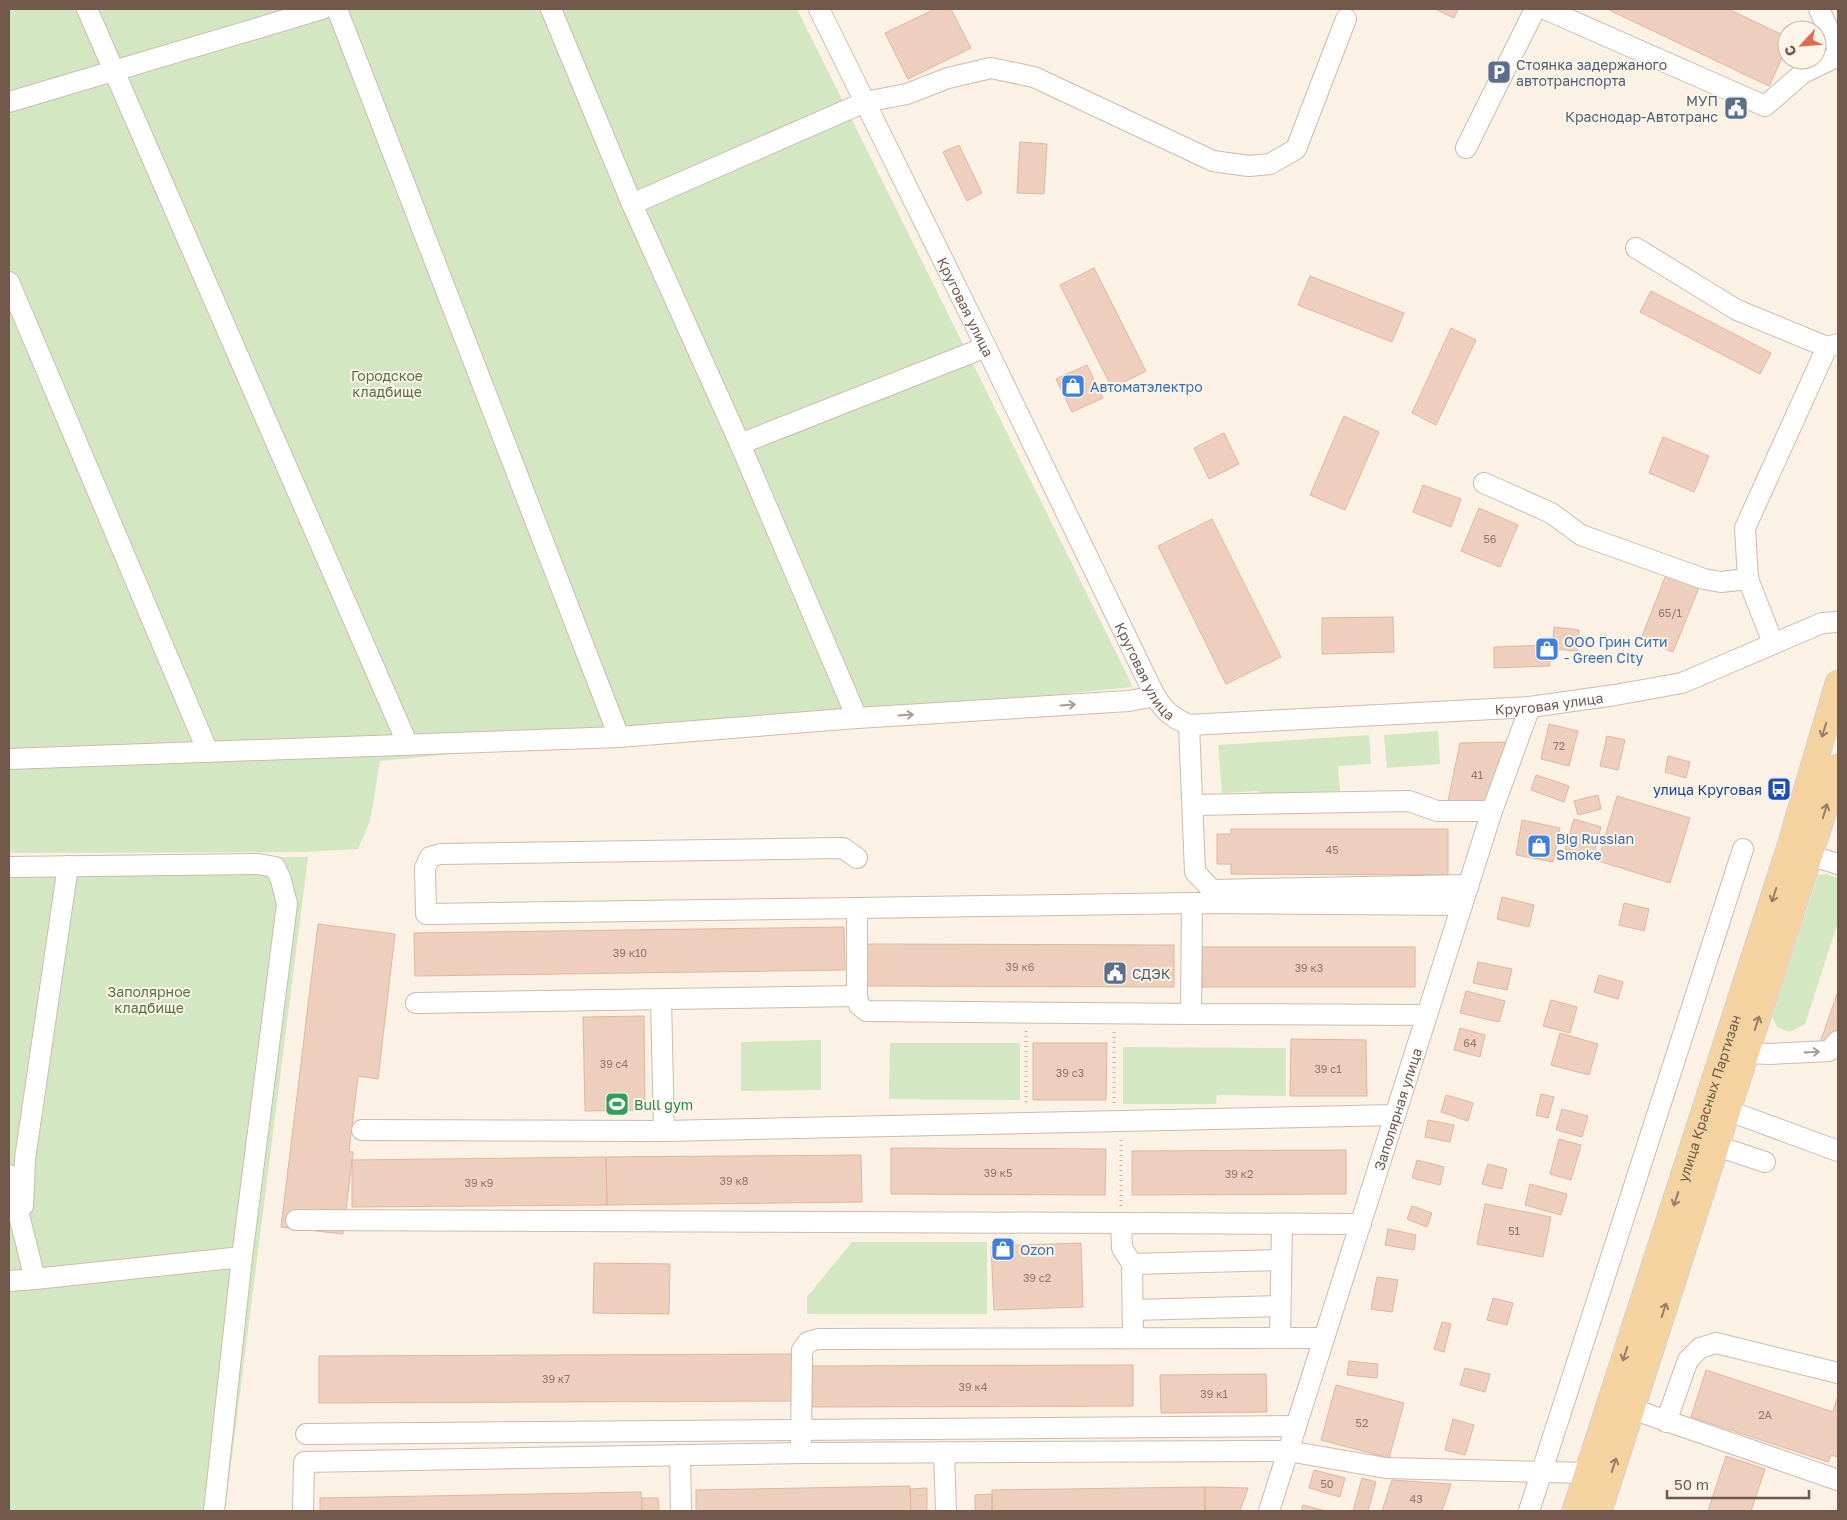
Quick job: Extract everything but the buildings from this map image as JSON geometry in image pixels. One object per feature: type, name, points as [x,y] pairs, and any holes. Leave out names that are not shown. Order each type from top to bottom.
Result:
[{"type":"main road","name":"улица Красных Партизан","points":[[1599,1511],[1747,1053],[1800,852],[1838,683]]},
{"type":"main road","name":"улица Красных Партизан","points":[[1574,1511],[1800,852],[1838,766]]},
{"type":"street","points":[[87,9],[408,745]]},
{"type":"street","points":[[9,102],[322,9]]},
{"type":"street","points":[[337,9],[619,737]]},
{"type":"street","points":[[551,9],[632,204],[740,444],[857,718]]},
{"type":"street","name":"Круговая улица","points":[[819,9],[986,347],[1155,696],[1164,710],[1175,719],[1190,725],[1530,707],[1682,683],[1822,623],[1838,622]]},
{"type":"street","points":[[1466,148],[1535,9]]},
{"type":"street","points":[[1545,9],[1765,106],[1803,73],[1838,56]]},
{"type":"street","points":[[1819,9],[1838,50]]},
{"type":"street","points":[[632,204],[865,102],[907,94],[948,78],[990,68],[1034,76],[1213,161],[1250,166],[1270,164],[1296,149],[1346,19]]},
{"type":"street","points":[[1636,248],[1737,310],[1833,346],[1745,528],[1748,579],[1773,643]]},
{"type":"street","points":[[9,282],[208,752]]},
{"type":"street","points":[[740,444],[986,347]]},
{"type":"street","points":[[1484,483],[1551,513],[1581,535],[1704,579],[1721,582],[1748,579]]},
{"type":"street","points":[[10,757],[208,752],[619,737],[857,718],[1129,701],[1155,696]]},
{"type":"street","name":"Заполярная улица","points":[[1269,1511],[1492,811],[1530,707]]},
{"type":"street","points":[[1190,725],[1190,773],[1194,805],[1196,872],[1212,890],[1469,885]]},
{"type":"street","points":[[1194,805],[1409,801],[1437,811],[1492,811]]},
{"type":"street","points":[[857,858],[843,848],[440,854],[430,857],[425,868],[426,914],[1192,902],[1462,905]]},
{"type":"street","points":[[1529,1511],[1743,849]]},
{"type":"street","points":[[1800,852],[1838,864]]},
{"type":"street","points":[[9,867],[258,864],[275,867],[281,880],[287,904],[242,1257],[214,1511]]},
{"type":"street","points":[[23,1225],[25,1159],[68,866]]},
{"type":"street","points":[[1191,1014],[1192,902]]},
{"type":"street","points":[[857,908],[857,996],[859,1005],[866,1012],[1427,1015]]},
{"type":"street","points":[[416,1003],[857,996]]},
{"type":"street","points":[[661,999],[664,1131]]},
{"type":"street","points":[[1747,1053],[1770,1054],[1829,1051],[1838,1041]]},
{"type":"street","points":[[1729,1111],[1838,1151]]},
{"type":"street","points":[[362,1130],[664,1131],[1395,1115]]},
{"type":"street","points":[[1717,1146],[1765,1162]]},
{"type":"street","points":[[9,1175],[35,1279]]},
{"type":"street","points":[[296,1220],[1361,1224]]},
{"type":"street","points":[[1121,1223],[1122,1248],[1132,1264],[1133,1338]]},
{"type":"street","points":[[1280,1338],[1282,1224]]},
{"type":"street","points":[[9,1281],[242,1257]]},
{"type":"street","points":[[1132,1264],[1281,1260]]},
{"type":"street","points":[[1133,1310],[1280,1306]]},
{"type":"street","points":[[801,1453],[802,1350],[808,1342],[818,1339],[1324,1338]]},
{"type":"street","points":[[1666,1422],[1688,1360],[1700,1348],[1716,1343],[1838,1373]]},
{"type":"street","points":[[1632,1409],[1838,1480]]},
{"type":"street","points":[[306,1434],[1296,1426]]},
{"type":"street","points":[[303,1511],[304,1462],[801,1453],[1288,1451],[1386,1468],[1542,1470],[1587,1473]]},
{"type":"street","points":[[944,1452],[946,1511]]},
{"type":"street","points":[[680,1455],[681,1511]]},
{"type":"path","points":[[1026,1013],[1026,1123]]},
{"type":"path","points":[[1114,1014],[1121,1223]]},
{"type":"green space","name":"Городское кладбище","points":[[9,9],[797,9],[1133,687],[380,761],[370,821],[358,849],[306,852],[9,853]]},
{"type":"green space","points":[[1438,731],[1440,764],[1387,768],[1384,735]]},
{"type":"green space","points":[[1369,735],[1371,764],[1338,766],[1340,791],[1260,796],[1259,791],[1222,793],[1218,745]]},
{"type":"green space","name":"Заполярное кладбище","points":[[308,857],[225,1511],[9,1511],[9,860]]},
{"type":"green space","points":[[1826,874],[1838,878],[1838,922],[1805,1024],[1790,1032],[1777,1027],[1772,1017],[1818,875]]},
{"type":"green space","points":[[821,1040],[821,1090],[741,1091],[741,1042]]},
{"type":"green space","points":[[890,1043],[1020,1043],[1020,1100],[889,1099]]},
{"type":"green space","points":[[1123,1047],[1286,1048],[1286,1096],[1217,1095],[1216,1104],[1123,1104]]},
{"type":"green space","points":[[852,1242],[987,1242],[987,1314],[807,1314],[807,1297]]},
{"type":"place","name":"Стоянка задержаного автотранспорта","points":[[1499,72]]},
{"type":"place","name":"МУП Краснодар-Автотранс","points":[[1736,108]]},
{"type":"place","name":"Автоматэлектро","points":[[1073,386]]},
{"type":"place","name":"ООО Грин Сити - Green City","points":[[1547,649]]},
{"type":"place","name":"улица Круговая","points":[[1779,789]]},
{"type":"place","name":"Big Russian Smoke","points":[[1539,846]]},
{"type":"place","name":"СДЭК","points":[[1115,973]]},
{"type":"place","name":"Bull gym","points":[[617,1104]]},
{"type":"place","name":"Ozon","points":[[1003,1249]]}]
